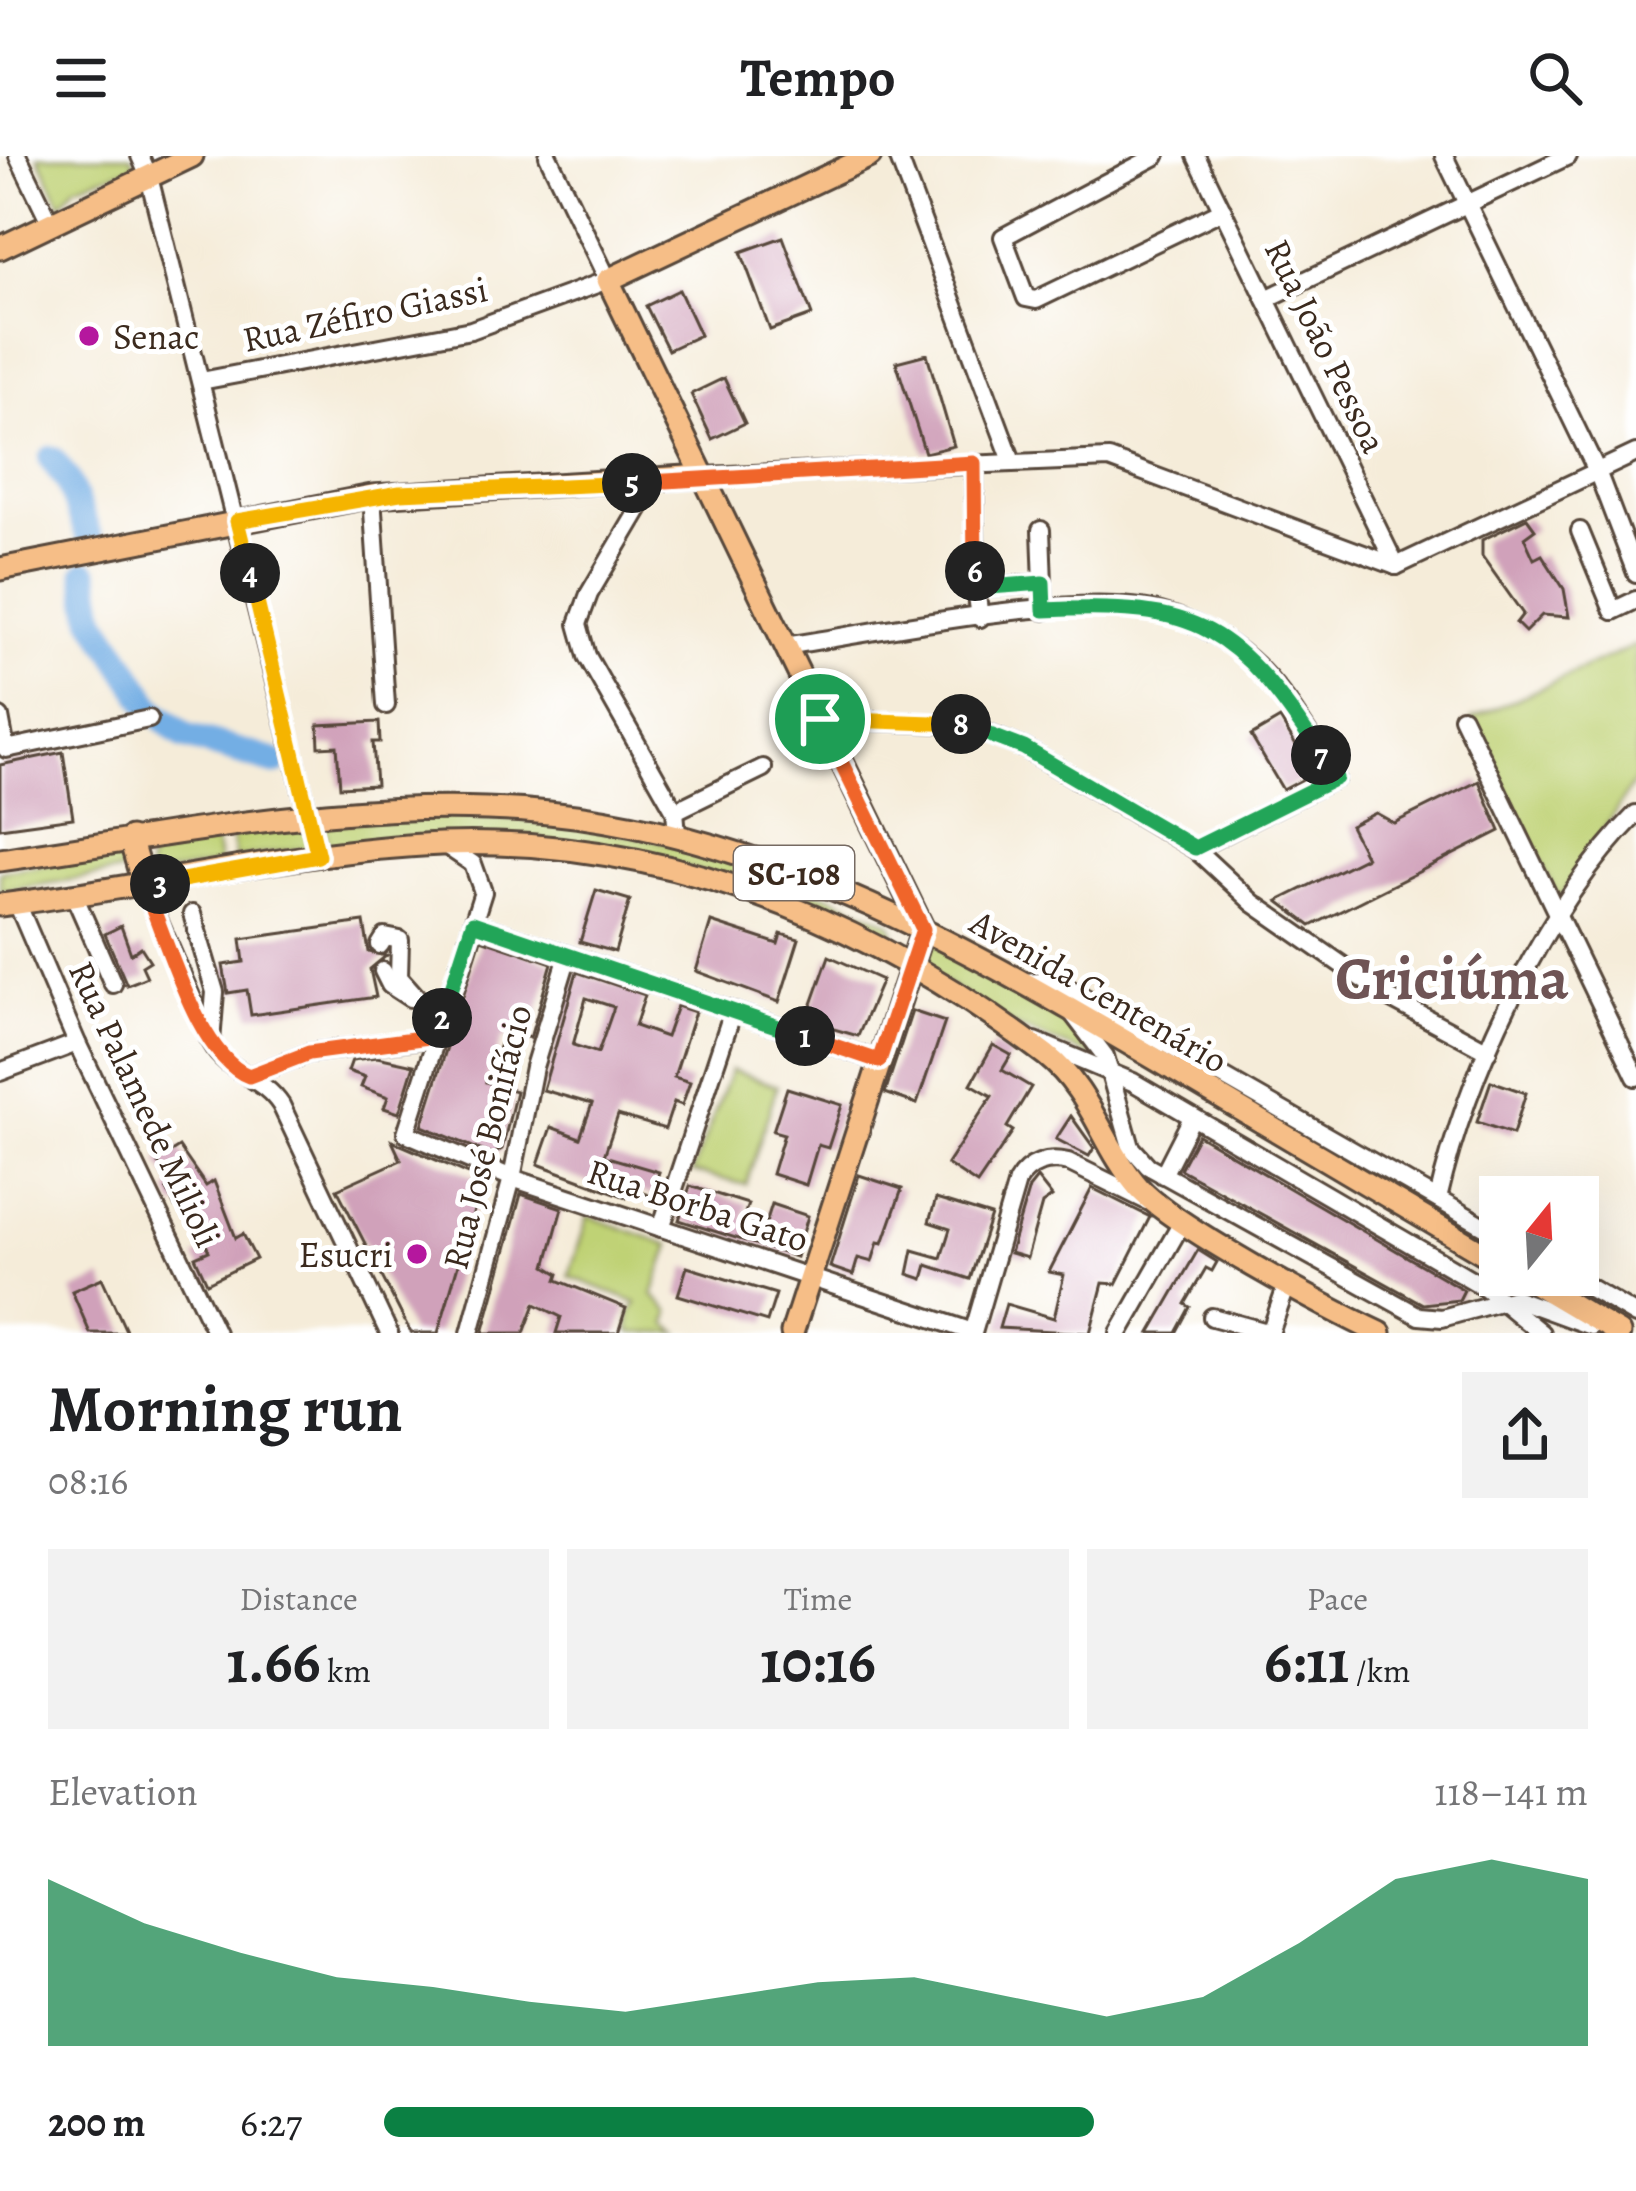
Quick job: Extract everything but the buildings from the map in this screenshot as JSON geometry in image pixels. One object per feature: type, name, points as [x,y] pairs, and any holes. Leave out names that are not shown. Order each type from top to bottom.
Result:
[{"type":"main road","points":[[0,248],[51,224],[145,166],[192,156]]},
{"type":"main road","points":[[792,1333],[923,929],[608,280],[870,156]]},
{"type":"main road","points":[[0,569],[372,496],[703,476]]},
{"type":"main road","name":"Avenida Centenário","points":[[0,860],[308,814],[392,808],[506,810],[676,822],[923,929],[1066,1006],[1479,1251]]},
{"type":"main road","points":[[308,814],[318,856]]},
{"type":"main road","points":[[130,838],[144,887]]},
{"type":"main road","name":"Avenida Centenário","points":[[9,904],[144,887],[318,856],[445,844],[552,848],[667,866],[822,916],[1002,1026],[1075,1082],[1133,1181],[1175,1216],[1380,1333]]},
{"type":"main road","points":[[1556,1296],[1619,1333]]},
{"type":"street","points":[[18,156],[51,224]]},
{"type":"street","points":[[548,156],[608,280]]},
{"type":"street","points":[[898,156],[1012,461]]},
{"type":"street","points":[[1156,156],[1004,237],[1026,298],[1036,300],[1223,210]]},
{"type":"street","name":"Rua João Pessoa","points":[[1196,156],[1396,566]]},
{"type":"street","points":[[1444,156],[1597,471],[1636,573]]},
{"type":"street","points":[[1266,299],[1568,156]]},
{"type":"street","points":[[145,166],[308,814]]},
{"type":"street","name":"Rua Zéfiro Giassi","points":[[201,381],[471,330],[608,280]]},
{"type":"street","points":[[703,476],[1094,458],[1127,464],[1396,566],[1636,453]]},
{"type":"street","points":[[974,463],[980,618]]},
{"type":"street","points":[[646,482],[641,506],[580,612],[578,624],[587,656],[676,822],[763,768]]},
{"type":"street","points":[[372,496],[386,705]]},
{"type":"street","points":[[1041,530],[1044,610]]},
{"type":"street","points":[[1580,531],[1613,611],[1636,600]]},
{"type":"street","points":[[976,588],[1043,583]]},
{"type":"street","points":[[1001,586],[1005,614]]},
{"type":"street","points":[[785,646],[1044,610],[1137,608],[1207,631],[1263,673],[1336,778],[1195,848]]},
{"type":"street","points":[[0,717],[6,749],[149,719]]},
{"type":"street","points":[[1462,717],[1636,1077]]},
{"type":"street","points":[[820,719],[983,730],[1024,748],[1195,848],[1302,940],[1402,1006],[1488,1052]]},
{"type":"street","points":[[1438,1199],[1488,1052],[1519,983],[1558,916],[1636,814]]},
{"type":"street","points":[[249,1076],[309,1053],[436,1036],[483,892],[481,876],[460,851],[445,844]]},
{"type":"street","points":[[144,887],[211,1043],[221,1061],[249,1076],[281,1105],[388,1333]]},
{"type":"street","points":[[74,895],[113,984]]},
{"type":"street","name":"Rua Palamede Milioli","points":[[9,904],[216,1333]]},
{"type":"street","points":[[192,914],[215,992],[211,1043]]},
{"type":"street","points":[[473,923],[879,1061]]},
{"type":"street","points":[[380,945],[393,937],[402,944],[399,977],[423,1004]]},
{"type":"street","name":"Rua José Bonifácio","points":[[470,1333],[512,1178],[533,1067],[568,956]]},
{"type":"street","points":[[383,971],[400,994],[442,1016]]},
{"type":"street","points":[[1022,982],[1054,980],[1479,1223]]},
{"type":"street","points":[[1066,1006],[1112,1072],[1131,1147],[1163,1175],[1419,1316],[1450,1316],[1499,1300],[1539,1303],[1609,1333]]},
{"type":"street","points":[[661,1228],[733,1011]]},
{"type":"street","points":[[1002,1026],[1112,1072],[1462,1275],[1541,1333]]},
{"type":"street","name":"Rua Borba Gato","points":[[436,1036],[406,1133],[512,1178],[973,1332]]},
{"type":"street","points":[[0,1072],[77,1043]]},
{"type":"street","points":[[1124,1122],[1133,1106],[1163,1103]]},
{"type":"street","points":[[1163,1175],[1191,1120]]},
{"type":"street","points":[[973,1332],[1017,1182],[1032,1166],[1056,1159],[1175,1216],[1119,1333]]},
{"type":"street","points":[[1450,1316],[1464,1300],[1462,1275]]},
{"type":"street","points":[[1212,1317],[1270,1333],[1288,1282]]},
{"type":"street","points":[[1599,1293],[1636,1315]]},
{"type":"green space","points":[[38,156],[131,156],[135,166],[75,186],[61,204]]},
{"type":"green space","points":[[1636,645],[1636,779],[1559,900],[1472,719]]},
{"type":"green space","points":[[445,815],[566,824],[727,859],[891,923],[899,950],[828,911],[627,850],[329,847],[324,823]]},
{"type":"green space","points":[[303,820],[310,847],[235,858],[231,831]]},
{"type":"green space","points":[[215,836],[219,864],[149,876],[148,846]]},
{"type":"green space","points":[[122,854],[127,871],[0,891],[0,871]]},
{"type":"green space","points":[[930,939],[1066,1013],[1099,1059],[1012,1025],[918,966]]},
{"type":"green space","points":[[731,1070],[777,1086],[746,1185],[692,1172]]},
{"type":"green space","points":[[588,1216],[670,1245],[653,1295],[670,1312],[667,1324],[679,1333],[630,1333],[630,1313],[637,1303],[569,1276]]},
{"type":"waterway","points":[[52,459],[68,481],[90,539]]},
{"type":"waterway","points":[[86,574],[94,618],[152,709],[185,736],[275,762]]},
{"type":"place","name":"Senac","points":[[89,336]]},
{"type":"place","name":"Esucri","points":[[417,1254]]},
{"type":"district","name":"Criciúma","points":[[1452,979]]},
{"type":"route","points":[[974,463],[976,588],[1043,583],[1044,610],[1137,608],[1159,611],[1207,631],[1249,658],[1263,673],[1336,778],[1195,848],[1024,748],[983,730],[966,725],[820,719],[923,929],[879,1061],[473,923],[436,1036],[309,1053],[249,1076],[221,1061],[144,887],[318,856],[237,521],[400,493],[974,463]]}]
